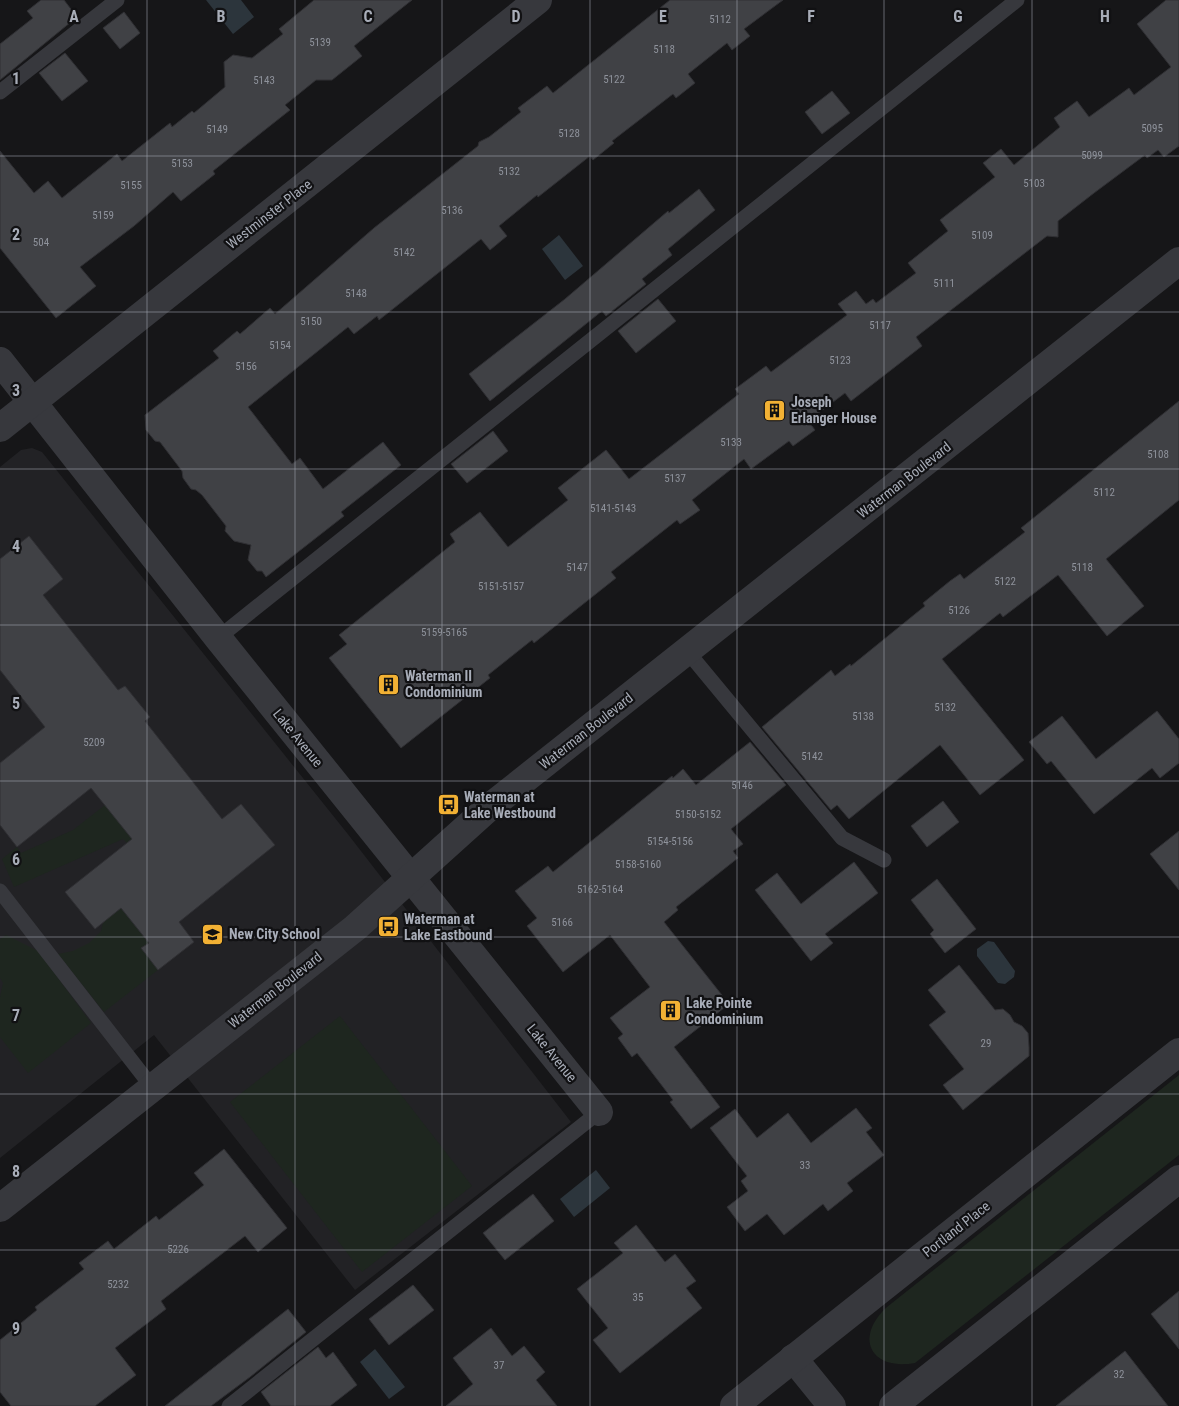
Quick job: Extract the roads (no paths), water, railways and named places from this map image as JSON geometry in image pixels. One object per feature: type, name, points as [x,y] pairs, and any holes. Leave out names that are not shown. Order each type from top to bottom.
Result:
[{"type":"street","name":"Westminster Place","points":[[0,428],[538,0]]},
{"type":"street","name":"Waterman Boulevard","points":[[0,1208],[355,928],[486,810],[1179,262]]},
{"type":"street","name":"Lake Avenue","points":[[0,361],[218,638],[599,1112]]},
{"type":"street","name":"Portland Place","points":[[734,1406],[1179,1052]]},
{"type":"street","points":[[893,1406],[1179,1179]]},
{"type":"street","points":[[793,1358],[832,1406]]},
{"type":"lane","points":[[0,92],[117,0]]},
{"type":"lane","points":[[218,638],[1017,0]]},
{"type":"lane","points":[[687,651],[842,838],[884,860]]},
{"type":"lane","points":[[0,891],[152,1087]]},
{"type":"lane","points":[[229,1406],[599,1112]]},
{"type":"place","name":"Joseph Erlanger House","points":[[775,410]]},
{"type":"place","name":"Waterman II Condominium","points":[[389,684]]},
{"type":"place","name":"Waterman at Lake Westbound","points":[[448,805]]},
{"type":"place","name":"Waterman at Lake Eastbound","points":[[388,927]]},
{"type":"place","name":"New City School","points":[[213,934]]},
{"type":"place","name":"Lake Pointe Condominium","points":[[670,1011]]}]
